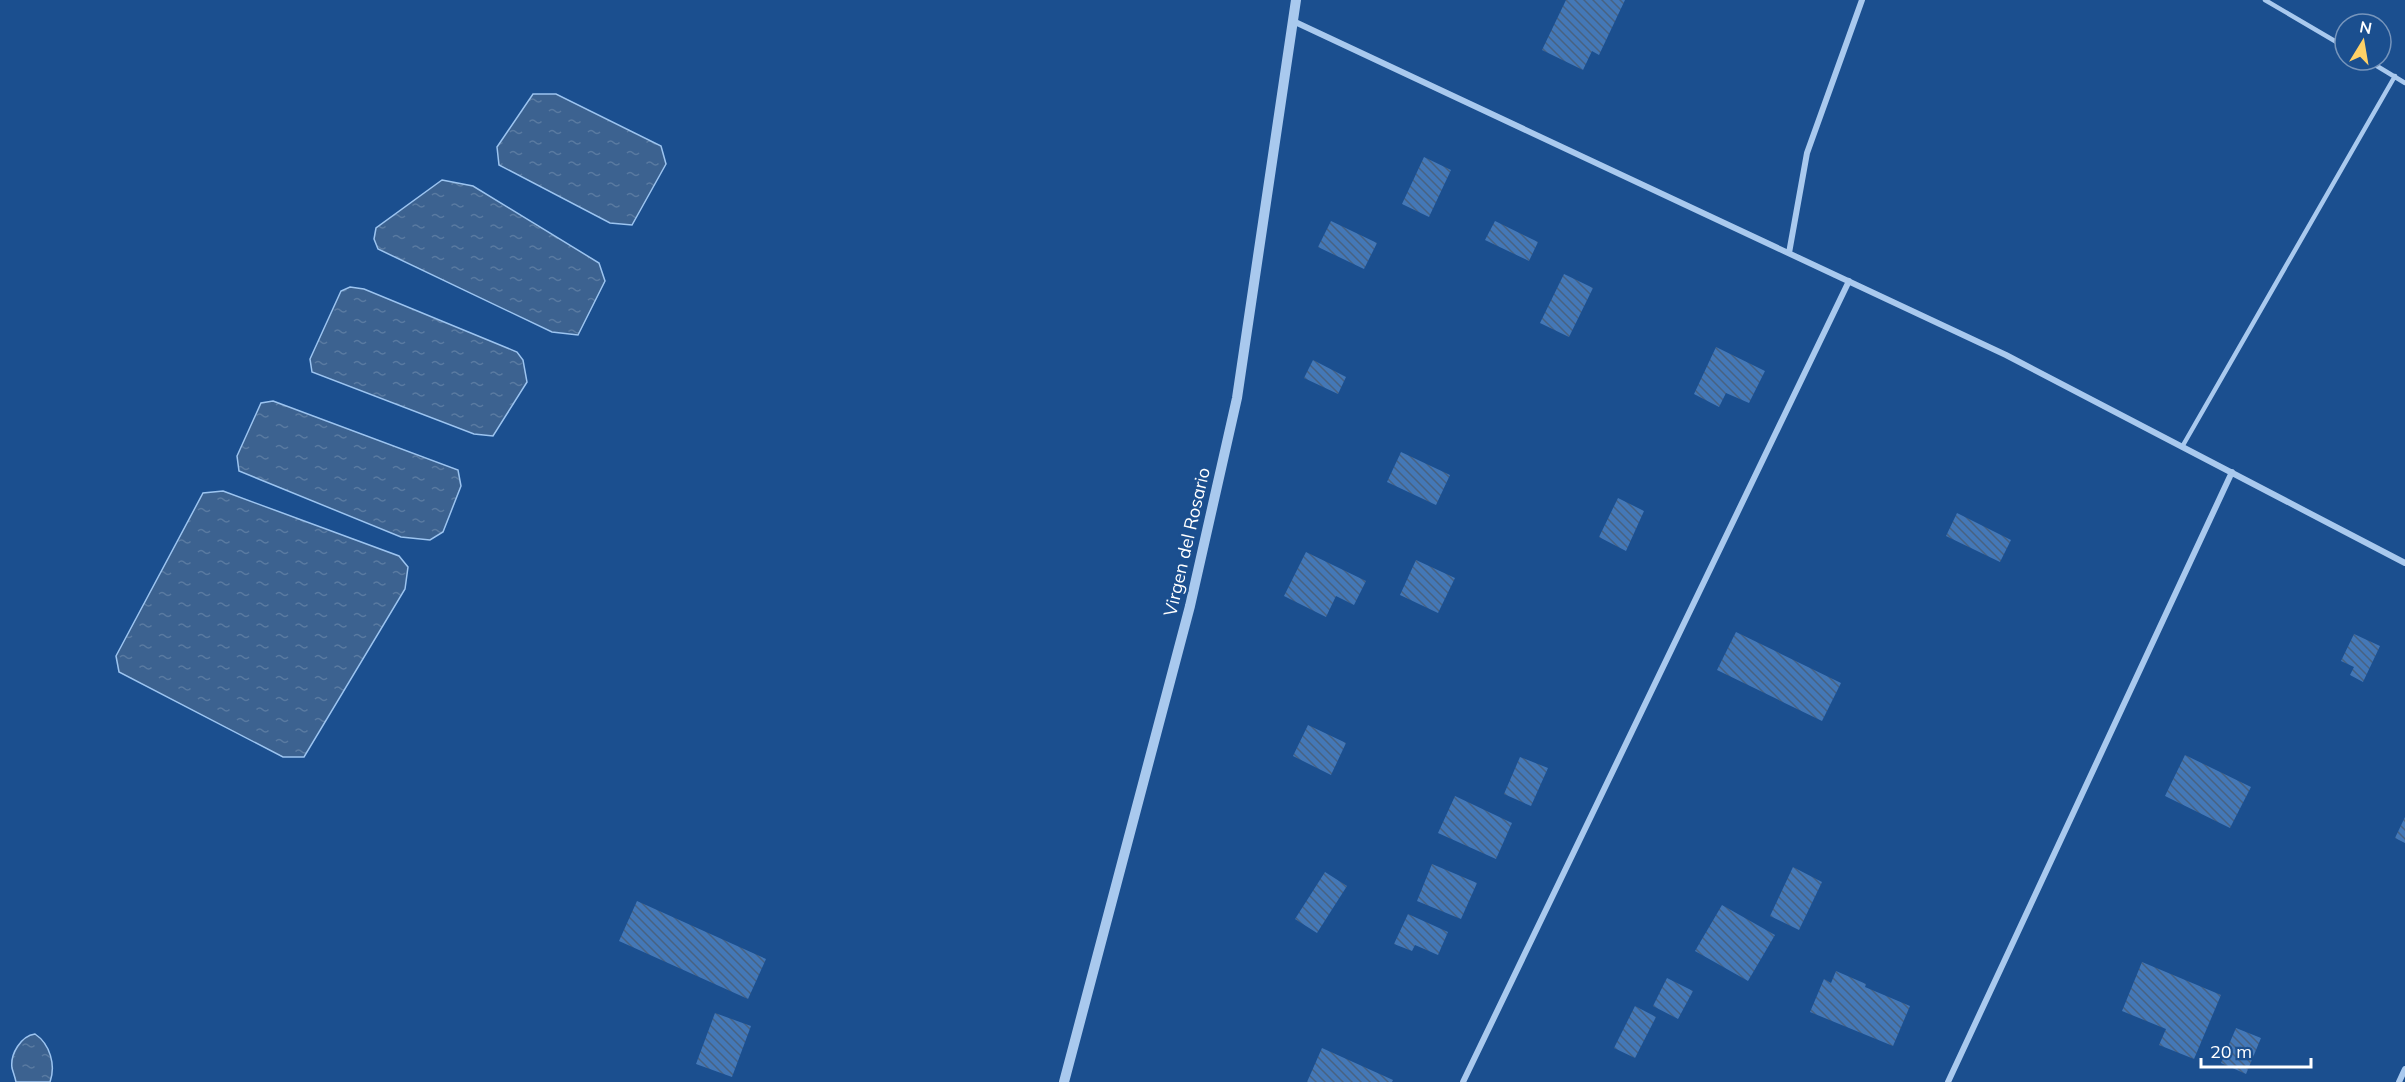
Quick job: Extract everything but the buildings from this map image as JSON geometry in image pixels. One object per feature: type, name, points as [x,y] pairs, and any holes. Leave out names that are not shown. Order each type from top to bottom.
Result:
[{"type":"street","name":"Virgen del Rosario","points":[[1064,1082],[1190,606],[1236,398],[1296,0]]},
{"type":"street","points":[[1789,253],[1807,153],[1862,0]]},
{"type":"street","points":[[1293,21],[2006,355],[2405,563]]},
{"type":"street","points":[[1463,1082],[1849,281]]},
{"type":"street","points":[[1948,1082],[2232,472]]},
{"type":"street","points":[[2399,1082],[2405,1069]]},
{"type":"lane","points":[[2265,0],[2333,40]]},
{"type":"lane","points":[[2388,72],[2405,83]]},
{"type":"lane","points":[[2182,447],[2395,76]]},
{"type":"water","points":[[533,94],[556,94],[661,146],[666,164],[632,225],[610,223],[499,165],[497,147]]},
{"type":"water","points":[[442,180],[473,186],[599,263],[605,281],[578,335],[552,332],[378,249],[374,239],[376,228]]},
{"type":"water","points":[[350,287],[364,289],[517,352],[523,360],[527,382],[493,436],[474,434],[312,372],[310,359],[341,291]]},
{"type":"water","points":[[273,401],[458,470],[461,486],[443,532],[430,540],[401,537],[239,471],[237,456],[261,403]]},
{"type":"water","points":[[223,491],[399,556],[408,567],[405,589],[304,757],[283,757],[119,672],[116,656],[203,493]]},
{"type":"water","points":[[35,1034],[45,1043],[50,1055],[52,1075],[50,1082],[16,1082],[12,1068],[13,1057],[21,1042]]}]
